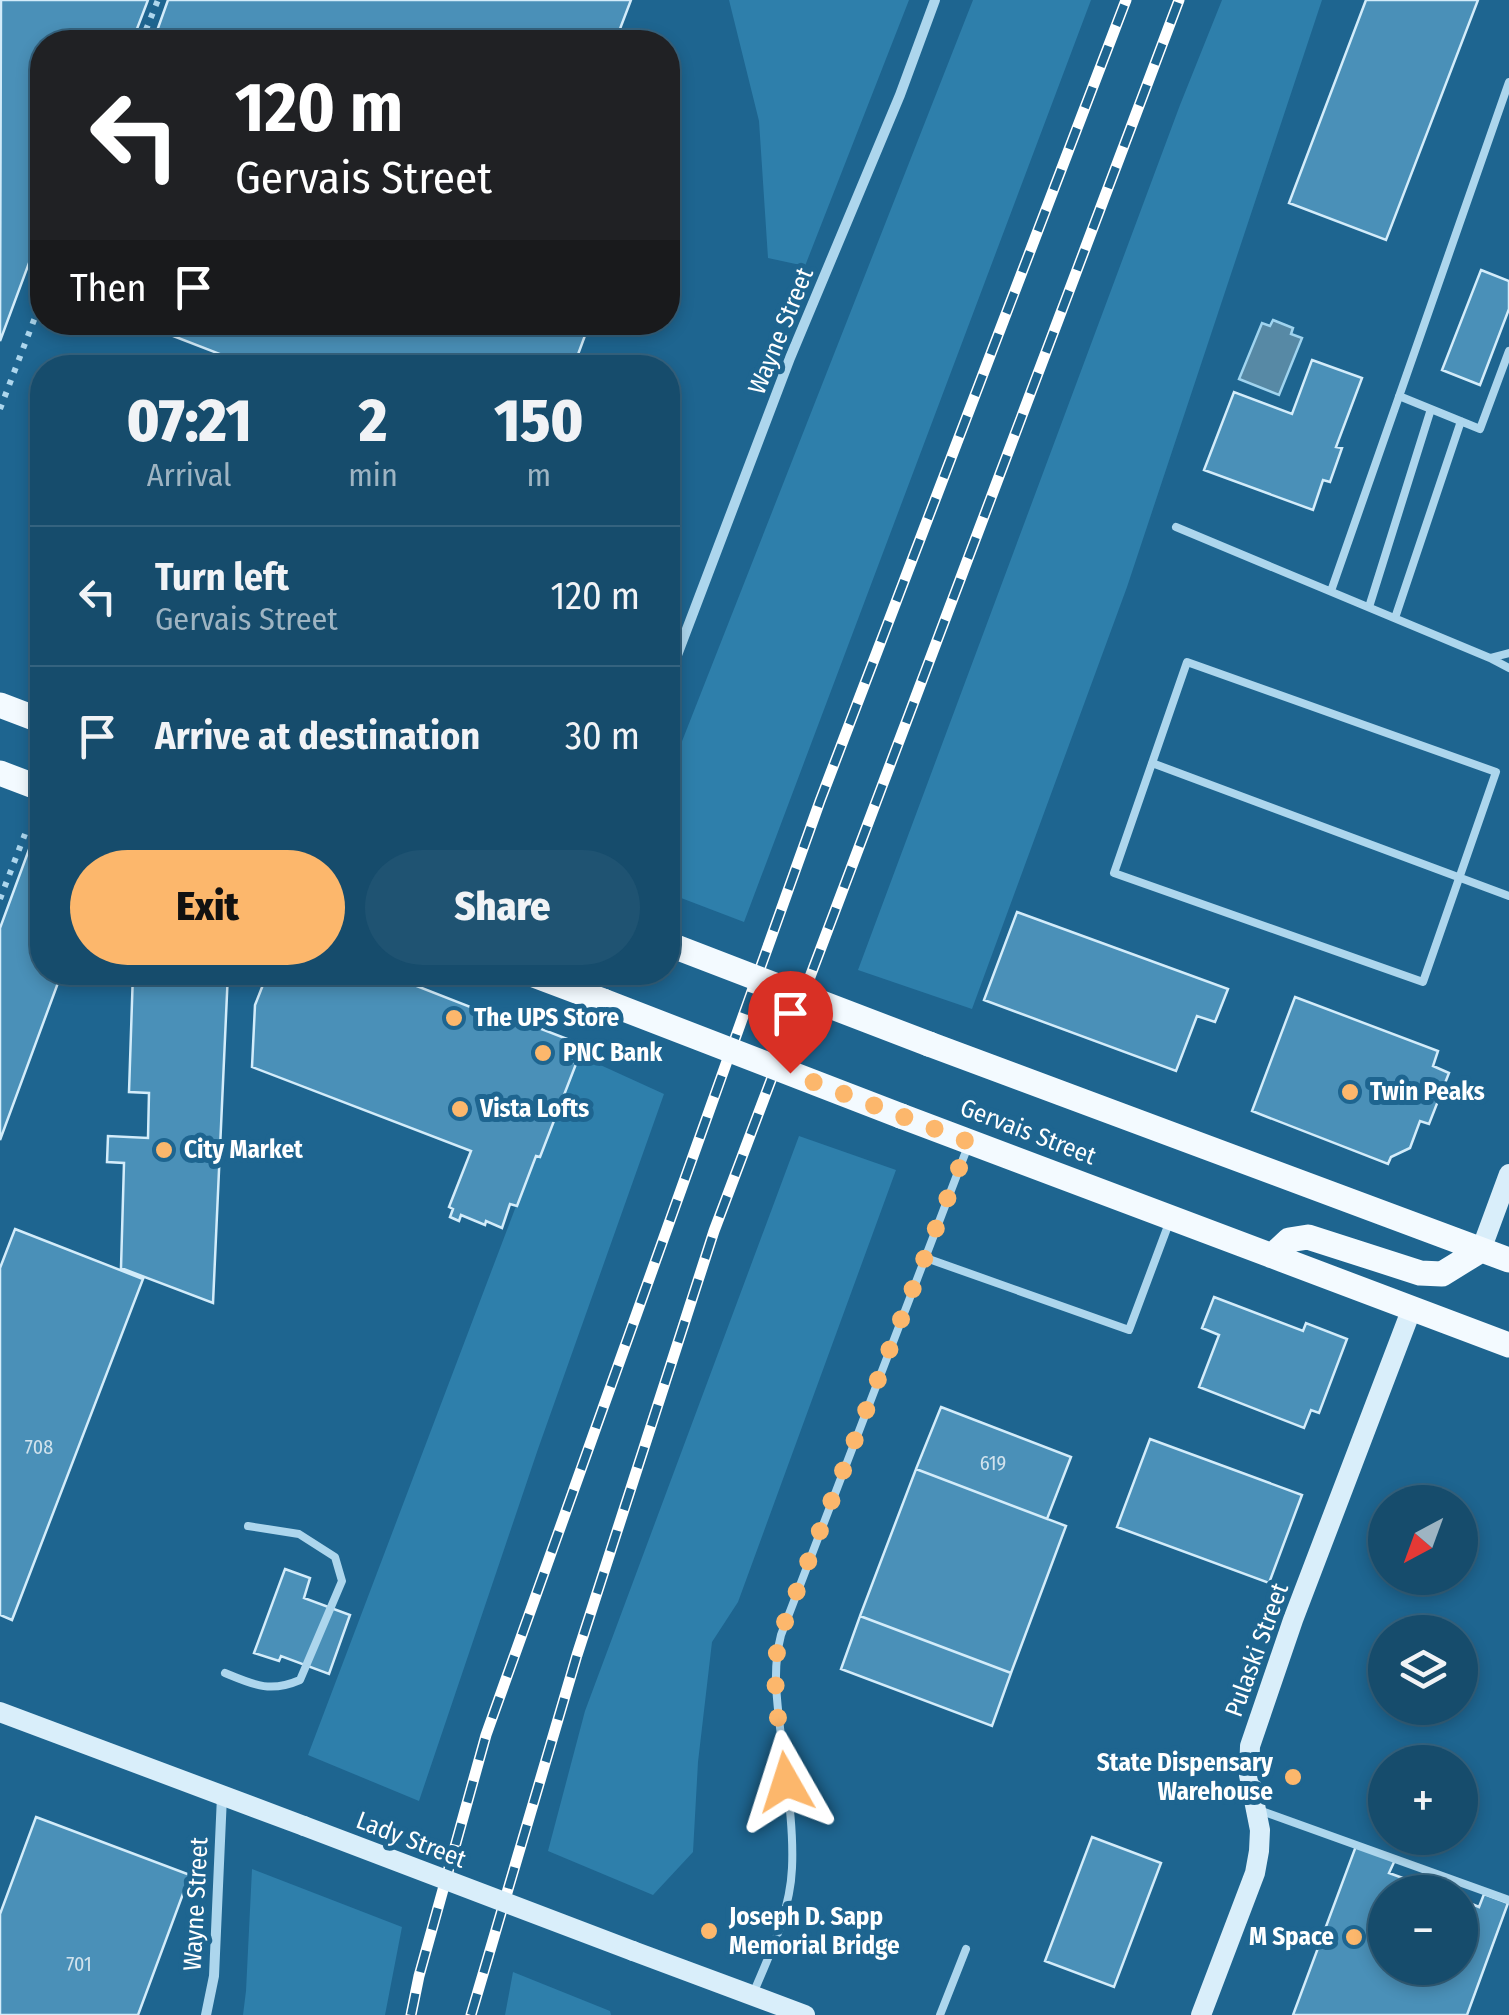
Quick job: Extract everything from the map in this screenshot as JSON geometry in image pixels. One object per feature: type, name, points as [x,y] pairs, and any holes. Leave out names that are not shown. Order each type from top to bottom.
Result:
[{"type":"main road","points":[[0,705],[30,716]]},
{"type":"main road","points":[[0,773],[30,784]]},
{"type":"main road","name":"Gervais Street","points":[[680,949],[1509,1260]]},
{"type":"main road","name":"Gervais Street","points":[[569,985],[969,1142],[1509,1344]]},
{"type":"main road","points":[[1272,1256],[1290,1240],[1308,1238],[1420,1273],[1442,1274],[1481,1250]]},
{"type":"street","name":"Wayne Street","points":[[680,647],[790,358],[900,95],[935,0]]},
{"type":"street","points":[[1481,1250],[1509,1174]]},
{"type":"street","name":"Pulaski Street","points":[[1202,2015],[1255,1873],[1260,1830],[1250,1775],[1250,1746],[1412,1308]]},
{"type":"street","name":"Lady Street","points":[[0,1712],[805,2015]]},
{"type":"street","name":"Wayne Street","points":[[206,2015],[214,1976],[222,1795]]},
{"type":"lane","points":[[1330,591],[1509,82]]},
{"type":"lane","points":[[1399,396],[1480,428],[1509,352]]},
{"type":"lane","points":[[1369,607],[1432,409]]},
{"type":"lane","points":[[1395,618],[1462,421]]},
{"type":"lane","points":[[1176,527],[1509,668]]},
{"type":"lane","points":[[1490,658],[1509,654]]},
{"type":"lane","points":[[1187,662],[1496,772],[1459,878],[1423,982],[1114,873],[1187,662]]},
{"type":"lane","points":[[1152,764],[1509,896]]},
{"type":"lane","points":[[752,1995],[779,1930],[791,1882],[789,1813],[775,1685],[780,1635],[969,1142]]},
{"type":"lane","points":[[926,1258],[1129,1330],[1170,1218]]},
{"type":"lane","points":[[225,1673],[256,1686],[282,1688],[300,1680],[342,1581],[335,1557],[299,1534],[248,1526]]},
{"type":"lane","points":[[1257,1809],[1509,1900]]},
{"type":"lane","points":[[940,2015],[966,1949]]},
{"type":"path","points":[[147,30],[158,0]]},
{"type":"path","points":[[0,409],[30,330]]},
{"type":"path","points":[[0,899],[25,834]]},
{"type":"shaded area","points":[[729,0],[909,0],[805,266],[768,258],[759,121]]},
{"type":"shaded area","points":[[973,0],[1091,0],[744,922],[680,898],[680,746]]},
{"type":"shaded area","points":[[1222,0],[1322,0],[1127,587],[972,1009],[858,970]]},
{"type":"shaded area","points":[[1273,320],[1293,328],[1291,334],[1302,338],[1279,395],[1239,379],[1262,323],[1270,326]]},
{"type":"shaded area","points":[[574,1053],[664,1094],[419,1801],[308,1755]]},
{"type":"shaded area","points":[[799,1136],[896,1170],[738,1602],[712,1642],[698,1762],[693,1852],[653,1895],[548,1851],[585,1711]]},
{"type":"shaded area","points":[[252,1869],[402,1927],[385,2015],[243,2015]]},
{"type":"shaded area","points":[[513,1972],[610,2011],[611,2015],[505,2015]]},
{"type":"building","points":[[1,0],[148,0],[137,30],[30,30],[30,260],[0,341]]},
{"type":"building","points":[[168,0],[631,0],[620,30],[157,30]]},
{"type":"building","points":[[1366,0],[1478,0],[1386,240],[1289,203]]},
{"type":"building","points":[[1481,270],[1509,281],[1509,309],[1480,385],[1442,370]]},
{"type":"building","points":[[171,335],[585,335],[578,355],[222,355]]},
{"type":"building","points":[[1312,360],[1362,378],[1336,447],[1342,448],[1330,482],[1323,480],[1313,510],[1204,470],[1234,392],[1292,414]]},
{"type":"building","points":[[30,847],[30,985],[57,985],[0,1140],[0,928]]},
{"type":"building","points":[[1017,912],[1228,989],[1215,1022],[1197,1016],[1176,1071],[984,1000]]},
{"type":"building","name":"City Market","points":[[133,985],[227,985],[213,1303],[121,1268],[124,1163],[107,1162],[108,1136],[148,1138],[149,1093],[129,1092]]},
{"type":"building","name":"Vista Lofts","points":[[263,985],[414,985],[524,1028],[526,1023],[575,1042],[572,1050],[577,1052],[573,1062],[576,1064],[540,1157],[536,1156],[517,1206],[510,1204],[502,1228],[461,1215],[459,1221],[450,1217],[453,1209],[449,1207],[471,1151],[252,1067],[255,1005]]},
{"type":"building","name":"Twin Peaks","points":[[1295,997],[1438,1051],[1433,1066],[1449,1073],[1429,1124],[1420,1121],[1410,1148],[1391,1157],[1388,1164],[1252,1111]]},
{"type":"building","points":[[15,1229],[143,1279],[12,1620],[0,1615],[0,1268]]},
{"type":"building","points":[[1214,1297],[1303,1331],[1306,1323],[1347,1339],[1319,1413],[1311,1410],[1304,1428],[1199,1387],[1219,1335],[1202,1328]]},
{"type":"building","points":[[941,1407],[1071,1457],[1047,1519],[916,1469]]},
{"type":"building","points":[[1150,1439],[1302,1495],[1269,1583],[1117,1527]]},
{"type":"building","points":[[916,1469],[1066,1526],[1011,1673],[860,1616]]},
{"type":"building","points":[[285,1569],[310,1578],[304,1598],[350,1615],[329,1674],[281,1656],[279,1661],[254,1653]]},
{"type":"building","points":[[860,1616],[1011,1673],[992,1726],[841,1669]]},
{"type":"building","points":[[36,1817],[190,1875],[138,2015],[0,2015],[0,1914]]},
{"type":"building","points":[[1092,1837],[1161,1863],[1114,1987],[1045,1961]]},
{"type":"building","name":"M Space","points":[[1356,1846],[1368,1850],[1368,1855],[1395,1860],[1389,1873],[1394,1875],[1368,1875],[1368,1985],[1478,1985],[1467,2015],[1293,2015]]},
{"type":"building","name":"M Space","points":[[1484,1894],[1508,1903],[1478,1985],[1478,1907]]},
{"type":"railway","points":[[411,2015],[486,1735],[820,801],[1126,0]]},
{"type":"railway","points":[[471,2015],[577,1655],[714,1231],[1179,0]]},
{"type":"place","name":"The UPS Store","points":[[454,1018]]},
{"type":"place","name":"PNC Bank","points":[[543,1053]]},
{"type":"place","name":"Twin Peaks","points":[[1350,1092]]},
{"type":"place","name":"Vista Lofts","points":[[460,1109]]},
{"type":"place","name":"City Market","points":[[164,1150]]},
{"type":"place","name":"State Dispensary Warehouse","points":[[1293,1777]]},
{"type":"place","name":"Joseph D. Sapp Memorial Bridge","points":[[709,1931]]},
{"type":"place","name":"M Space","points":[[1354,1937]]},
{"type":"route","points":[[786,1782],[775,1685],[780,1635],[969,1142],[790,1073]]}]
